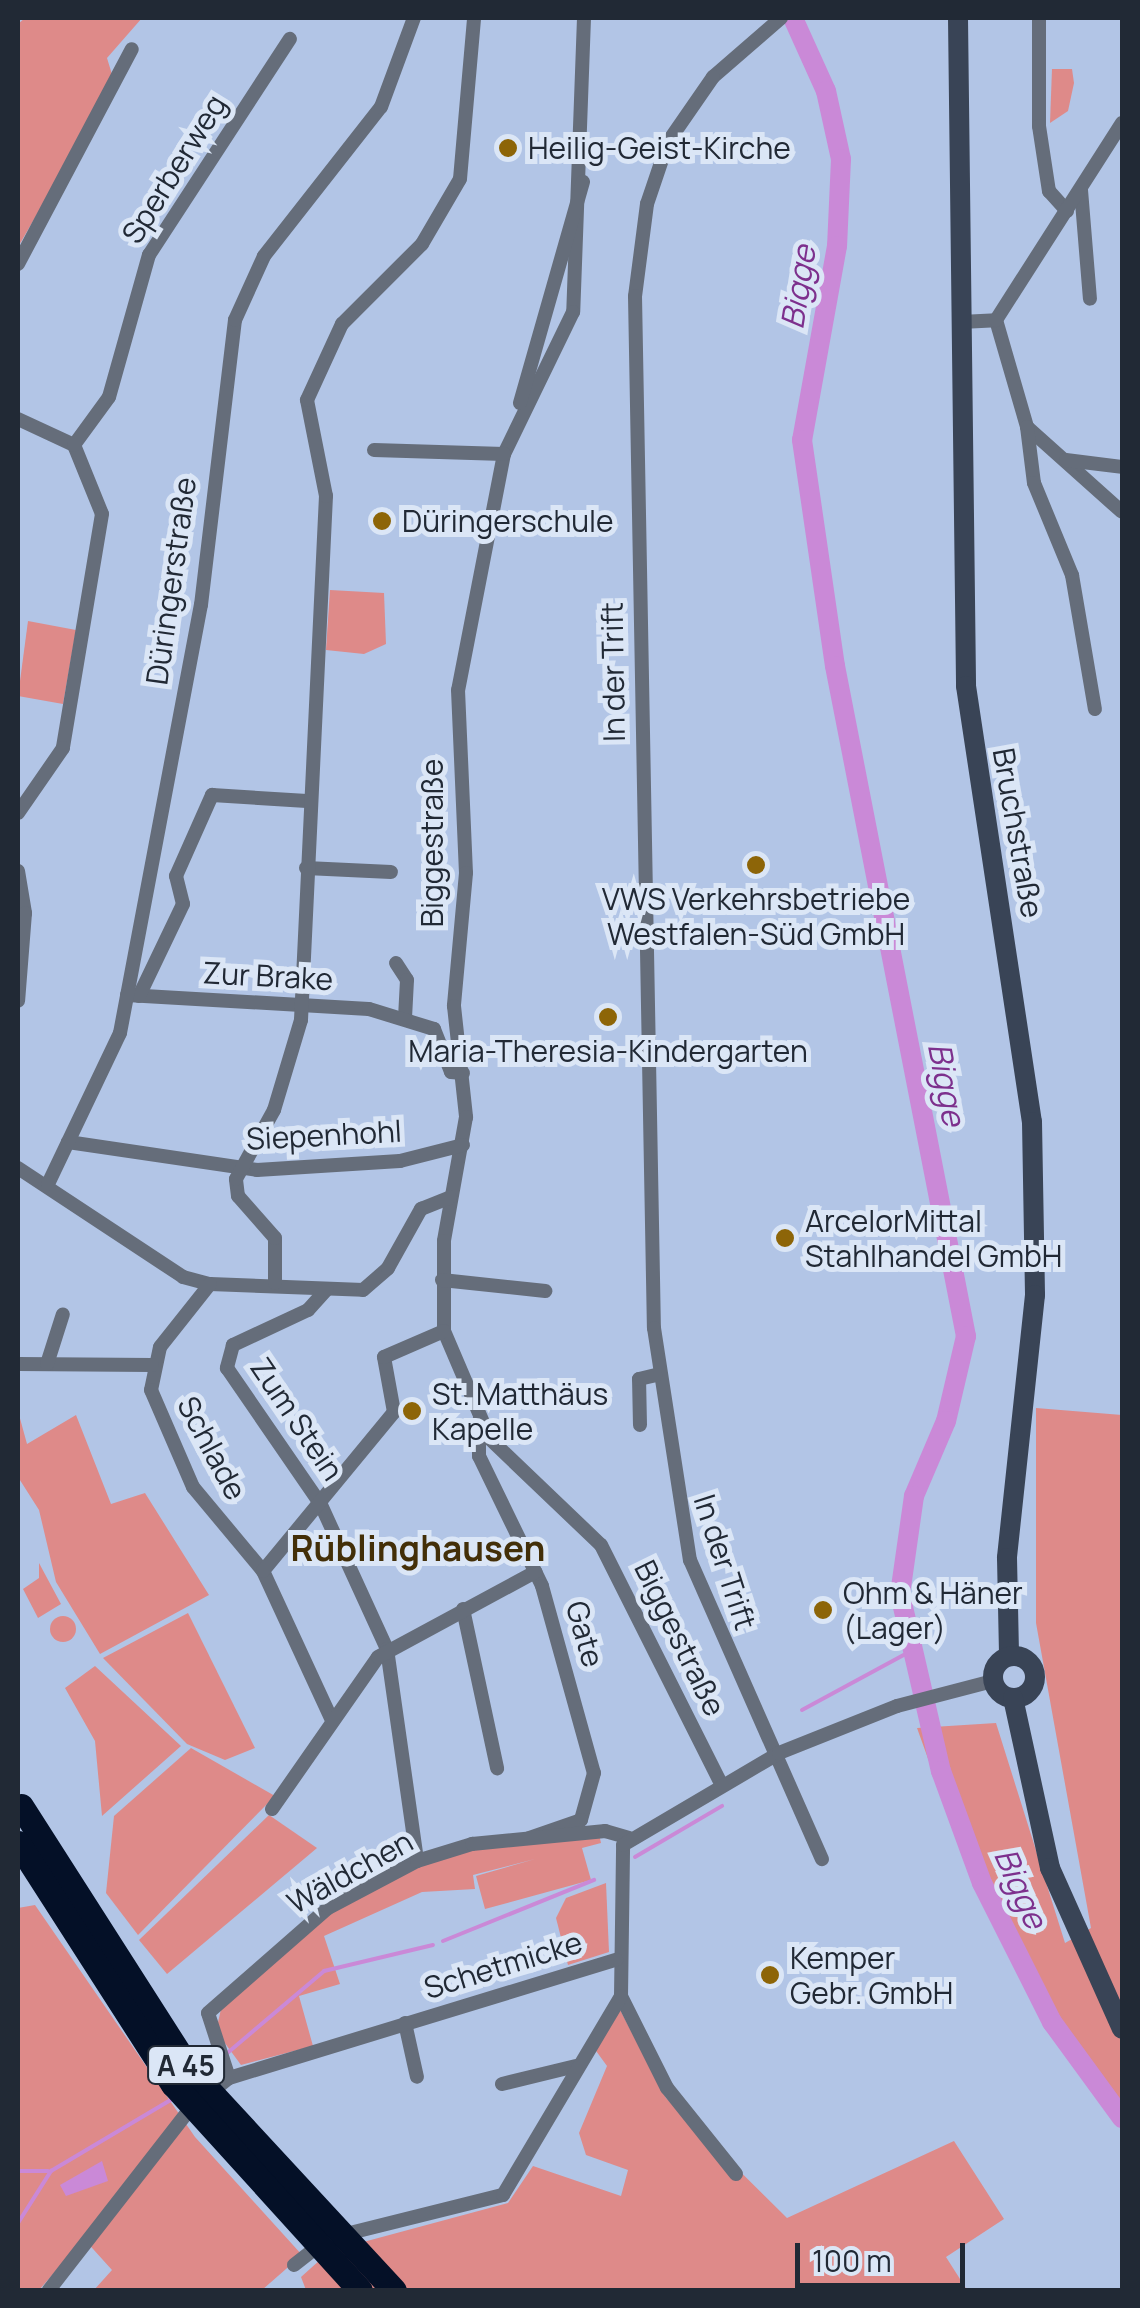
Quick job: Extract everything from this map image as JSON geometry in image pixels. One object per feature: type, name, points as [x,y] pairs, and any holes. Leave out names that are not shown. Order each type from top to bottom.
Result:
[{"type":"highway","name":"A 45","points":[[21,1806],[190,2070],[394,2290]]},
{"type":"highway","name":"A 45","points":[[18,1844],[173,2084],[360,2290]]},
{"type":"main road","name":"Bruchstraße","points":[[958,18],[966,686],[1032,1122],[1035,1295],[1007,1558],[1010,1656]]},
{"type":"main road","points":[[1013,1698],[1028,1692],[1035,1672],[1010,1656],[994,1682],[1013,1698],[1050,1868],[1122,2029]]},
{"type":"street","name":"Düringerstraße","points":[[133,995],[201,605],[234,320],[264,256],[380,106],[414,18]]},
{"type":"street","points":[[275,1283],[278,1245],[238,1196],[238,1168],[274,1110],[302,1006],[307,802],[326,496],[307,400],[342,324],[422,244],[460,179],[474,18]]},
{"type":"street","name":"Biggestraße","points":[[584,18],[584,181],[573,312],[520,410],[504,454],[458,690],[466,873],[454,1006],[463,1073],[463,1146],[450,1197],[442,1280],[444,1331],[480,1420],[505,1457],[602,1546],[721,1784]]},
{"type":"street","points":[[1039,18],[1039,126],[1048,191],[1067,212]]},
{"type":"street","name":"In der Trift","points":[[777,22],[714,77],[668,142],[647,204],[635,296],[656,1375],[690,1560],[779,1753],[822,1859]]},
{"type":"street","name":"Sperberweg","points":[[74,445],[109,396],[148,255],[290,39]]},
{"type":"street","points":[[18,264],[132,48]]},
{"type":"street","points":[[1095,710],[1072,576],[1034,484],[1027,427],[996,320],[1122,122]]},
{"type":"street","points":[[1080,190],[1090,299]]},
{"type":"street","points":[[961,322],[996,320]]},
{"type":"street","points":[[18,419],[74,445],[101,497],[98,558],[63,748],[18,813]]},
{"type":"street","points":[[1027,427],[1122,512]]},
{"type":"street","points":[[374,450],[504,454]]},
{"type":"street","points":[[1066,460],[1122,466]]},
{"type":"street","name":"Düringerstraße","points":[[48,1184],[133,995],[183,904],[176,876],[212,795],[307,802]]},
{"type":"street","name":"Biggestraße","points":[[306,868],[391,872]]},
{"type":"street","points":[[18,871],[25,913],[18,1001]]},
{"type":"street","points":[[396,963],[407,980],[405,1018]]},
{"type":"street","name":"Zur Brake","points":[[133,995],[302,1006],[405,1018],[439,1032],[452,1072],[463,1073]]},
{"type":"street","name":"Siepenhohl","points":[[68,1142],[238,1168],[368,1165],[463,1146]]},
{"type":"street","points":[[18,1168],[48,1184],[168,1268],[210,1284],[275,1283],[327,1288],[378,1281],[422,1208],[450,1197]]},
{"type":"street","points":[[442,1280],[545,1291]]},
{"type":"street","points":[[18,1364],[152,1365],[210,1284]]},
{"type":"street","name":"Zum Stein","points":[[327,1288],[308,1310],[233,1345],[227,1368],[321,1505],[388,1649],[417,1861]]},
{"type":"street","points":[[46,1364],[63,1314]]},
{"type":"street","points":[[263,1570],[321,1505],[394,1412],[384,1356],[444,1331]]},
{"type":"street","name":"Schlade","points":[[152,1365],[158,1408],[194,1486],[263,1570],[331,1718]]},
{"type":"street","name":"In der Trift","points":[[640,1425],[639,1379],[656,1375]]},
{"type":"street","name":"Gate","points":[[480,1420],[479,1456],[535,1572],[594,1773],[581,1820],[529,1838]]},
{"type":"street","points":[[272,1808],[331,1718],[388,1649],[535,1572]]},
{"type":"street","points":[[463,1610],[497,1768]]},
{"type":"street","points":[[736,2174],[666,2088],[621,1996],[616,1960],[620,1855],[629,1838],[779,1753],[898,1706],[949,1690],[994,1682]]},
{"type":"street","name":"Wäldchen","points":[[229,2078],[211,2038],[208,2013],[220,1996],[328,1908],[417,1861],[529,1838],[629,1838]]},
{"type":"street","name":"Schetmicke","points":[[49,2290],[190,2110],[229,2078],[616,1960]]},
{"type":"street","points":[[294,2265],[329,2238],[489,2201],[514,2185],[576,2066],[621,1996]]},
{"type":"street","name":"Schetmicke","points":[[404,2023],[417,2077]]},
{"type":"street","points":[[502,2084],[576,2066]]},
{"type":"shaded area","points":[[25,18],[142,18],[107,58],[114,81],[18,247],[18,24]]},
{"type":"shaded area","points":[[1052,69],[1072,69],[1074,83],[1068,111],[1050,123]]},
{"type":"shaded area","points":[[330,590],[384,593],[386,644],[364,654],[326,650]]},
{"type":"shaded area","points":[[28,621],[76,630],[63,704],[18,696]]},
{"type":"shaded area","points":[[1036,1408],[1122,1415],[1122,2117],[1039,2014],[970,1875],[917,1728],[996,1723],[1065,1943],[1091,1928],[1036,1623]]},
{"type":"shaded area","points":[[18,1411],[27,1444],[76,1415],[111,1504],[145,1493],[209,1595],[100,1654],[56,1582],[39,1510],[18,1477]]},
{"type":"shaded area","points":[[39,1563],[61,1604],[38,1618],[23,1589],[39,1578]]},
{"type":"shaded area","points":[[188,1613],[255,1748],[225,1760],[187,1744],[103,1658]]},
{"type":"shaded area","points":[[63,1616],[72,1620],[76,1629],[72,1638],[63,1642],[54,1638],[50,1629],[54,1620]]},
{"type":"shaded area","points":[[95,1666],[181,1746],[102,1816],[95,1741],[65,1688]]},
{"type":"shaded area","points":[[191,1748],[275,1796],[138,1935],[106,1893],[114,1816]]},
{"type":"shaded area","points":[[269,1815],[317,1848],[167,1974],[139,1940]]},
{"type":"shaded area","points":[[599,1834],[601,1843],[582,1848],[591,1880],[485,1909],[476,1876],[535,1859],[473,1875],[475,1889],[422,1892],[324,1936],[340,1984],[299,1996],[313,2046],[241,2065],[216,2031],[224,1996],[323,1911],[471,1844]]},
{"type":"shaded area","points":[[606,1883],[609,1952],[568,1965],[556,1918],[566,1898]]},
{"type":"shaded area","points":[[35,1905],[195,2137],[302,2255],[262,2290],[94,2290],[112,2270],[84,2239],[39,2290],[18,2290],[18,1908]]},
{"type":"shaded area","points":[[616,2002],[666,2098],[787,2218],[954,2141],[1004,2219],[946,2257],[967,2290],[306,2290],[301,2277],[330,2251],[508,2203],[533,2166],[621,2196],[628,2170],[586,2155],[579,2133],[607,2066],[591,2044]]},
{"type":"shaded area","points":[[102,2161],[108,2181],[66,2196],[60,2185]]},
{"type":"waterway","name":"Bigge","points":[[793,18],[826,91],[841,159],[837,246],[802,440],[835,666],[966,1336],[946,1421],[914,1496],[900,1594],[941,1771],[982,1883],[1052,2022],[1122,2118]]},
{"type":"waterway","name":"Schetmicke","points":[[802,1710],[913,1650]]},
{"type":"waterway","name":"Schetmicke","points":[[635,1857],[722,1806]]},
{"type":"waterway","name":"Schetmicke","points":[[443,1941],[594,1880]]},
{"type":"waterway","name":"Schetmicke","points":[[225,2055],[324,1971],[433,1945]]},
{"type":"waterway","name":"Schetmicke","points":[[203,2071],[213,2062]]},
{"type":"waterway","name":"Schetmicke","points":[[18,2223],[51,2171],[174,2098]]},
{"type":"waterway","points":[[18,2171],[48,2171]]},
{"type":"place","name":"Heilig-Geist-Kirche","points":[[508,148]]},
{"type":"place","name":"Düringerschule","points":[[382,521]]},
{"type":"place","name":"VWS Verkehrsbetriebe Westfalen-Süd GmbH","points":[[756,865]]},
{"type":"place","name":"Maria-Theresia-Kindergarten","points":[[608,1017]]},
{"type":"place","name":"ArcelorMittal Stahlhandel GmbH","points":[[785,1238]]},
{"type":"place","name":"St. Matthäus Kapelle","points":[[412,1411]]},
{"type":"place","name":"Ohm & Häner (Lager)","points":[[823,1610]]},
{"type":"place","name":"Kemper Gebr. GmbH","points":[[770,1975]]},
{"type":"district","name":"Rüblinghausen","points":[[418,1548]]}]
